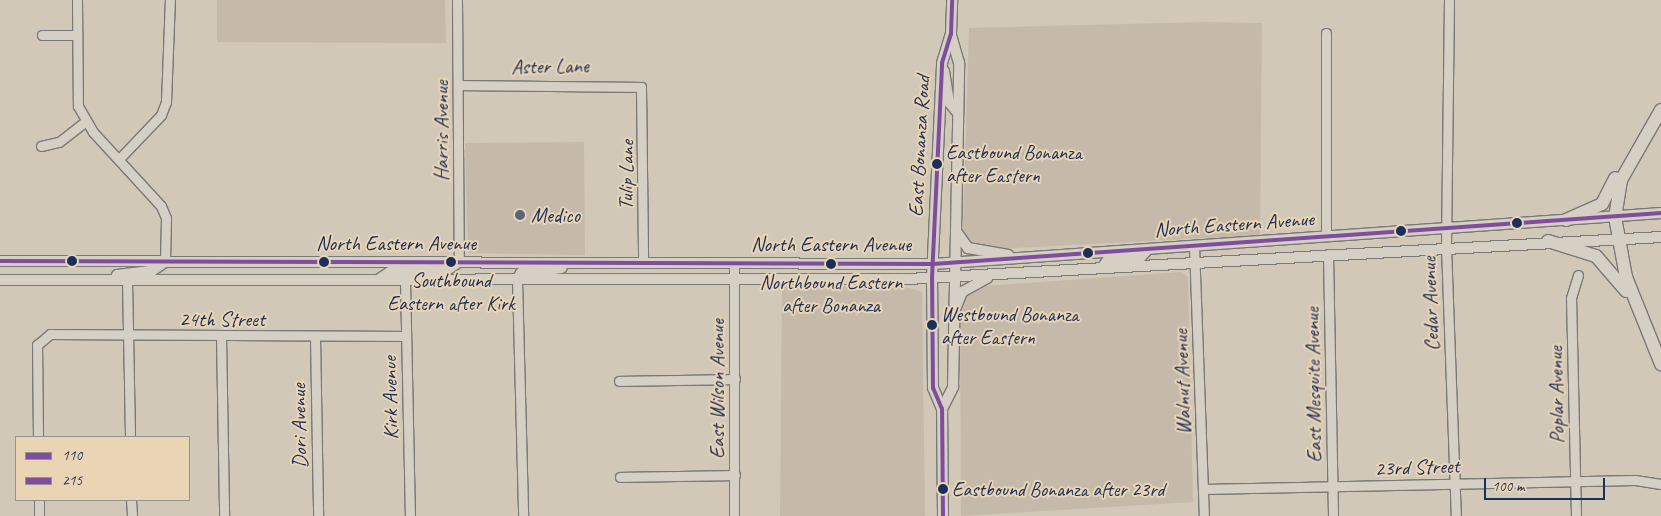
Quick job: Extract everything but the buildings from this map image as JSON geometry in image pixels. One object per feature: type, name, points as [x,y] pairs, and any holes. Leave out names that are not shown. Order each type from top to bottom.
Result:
[{"type":"highway","points":[[1661,110],[1636,148],[1622,180],[1615,217],[1616,240],[1635,303],[1661,364]]},
{"type":"highway","points":[[1566,220],[1602,204],[1625,155],[1636,148]]},
{"type":"highway","points":[[1548,241],[1596,256],[1635,303]]},
{"type":"main road","name":"East Bonanza Road","points":[[943,516],[942,409],[933,388],[932,278],[942,63],[951,34],[952,0]]},
{"type":"main road","name":"East Bonanza Road","points":[[942,409],[953,387],[953,263],[960,63],[951,34]]},
{"type":"main road","points":[[942,63],[949,102],[957,112]]},
{"type":"main road","name":"North Eastern Avenue","points":[[0,261],[933,264],[1661,213]]},
{"type":"main road","points":[[954,220],[957,237],[968,248],[1022,258]]},
{"type":"main road","name":"North Eastern Avenue","points":[[0,280],[932,278],[1548,241],[1661,237]]},
{"type":"main road","points":[[1102,268],[1108,261],[1140,258],[1148,249]]},
{"type":"main road","points":[[109,279],[124,272],[152,272],[165,262]]},
{"type":"main road","points":[[378,280],[393,270],[448,270],[459,262]]},
{"type":"main road","points":[[517,280],[528,272],[592,263]]},
{"type":"main road","points":[[953,323],[962,292],[994,275]]},
{"type":"street","points":[[77,0],[76,95],[85,122],[161,206],[166,218],[165,262]]},
{"type":"street","points":[[119,159],[161,116],[166,102],[170,0]]},
{"type":"street","name":"Harris Avenue","points":[[457,0],[459,262]]},
{"type":"street","name":"Cedar Avenue","points":[[1449,0],[1446,247],[1456,516]]},
{"type":"street","points":[[1326,33],[1326,236]]},
{"type":"street","points":[[42,35],[76,36]]},
{"type":"street","name":"Aster Lane","points":[[459,85],[641,87]]},
{"type":"street","name":"Tulip Lane","points":[[641,87],[643,263]]},
{"type":"street","points":[[41,146],[59,142],[85,122]]},
{"type":"street","name":"Walnut Avenue","points":[[1194,246],[1204,516]]},
{"type":"street","name":"East Mesquite Avenue","points":[[1328,254],[1333,516]]},
{"type":"street","name":"East Wilson Avenue","points":[[734,263],[734,516]]},
{"type":"street","name":"Poplar Avenue","points":[[1576,516],[1571,298],[1578,275]]},
{"type":"street","points":[[127,279],[130,436]]},
{"type":"street","name":"Kirk Avenue","points":[[406,280],[410,516]]},
{"type":"street","points":[[517,280],[523,516]]},
{"type":"street","name":"24th Street","points":[[38,436],[37,345],[40,340],[50,334],[128,336],[406,336]]},
{"type":"street","points":[[221,336],[224,516]]},
{"type":"street","name":"Dori Avenue","points":[[314,336],[318,516]]},
{"type":"street","points":[[619,382],[735,379]]},
{"type":"street","points":[[620,477],[735,475]]},
{"type":"street","name":"23rd Street","points":[[1203,489],[1647,480],[1661,484]]},
{"type":"street","points":[[39,501],[39,516]]},
{"type":"street","points":[[132,501],[132,516]]},
{"type":"shaded area","points":[[217,0],[445,0],[446,43],[217,42]]},
{"type":"shaded area","points":[[1205,22],[1262,23],[1260,235],[998,249],[973,246],[967,241],[963,229],[969,28]]},
{"type":"shaded area","points":[[584,142],[585,255],[468,253],[465,143]]},
{"type":"shaded area","points":[[1181,272],[1188,277],[1193,502],[961,516],[960,308],[967,294],[983,286]]},
{"type":"shaded area","points":[[782,286],[910,288],[922,292],[925,516],[780,516]]},
{"type":"transit line","name":"215","points":[[943,516],[942,409],[933,388],[932,278],[942,63],[951,34],[952,0]]},
{"type":"transit line","name":"110","points":[[0,261],[933,264],[1661,213]]},
{"type":"place","name":"Eastbound Bonanza after Eastern","points":[[937,164]]},
{"type":"place","name":"Medico","points":[[520,215]]},
{"type":"place","name":"Southbound Eastern after Kirk","points":[[451,262]]},
{"type":"place","name":"Northbound Eastern after Bonanza","points":[[831,264]]},
{"type":"place","name":"Westbound Bonanza after Eastern","points":[[932,325]]},
{"type":"place","name":"Eastbound Bonanza after 23rd","points":[[943,489]]}]
